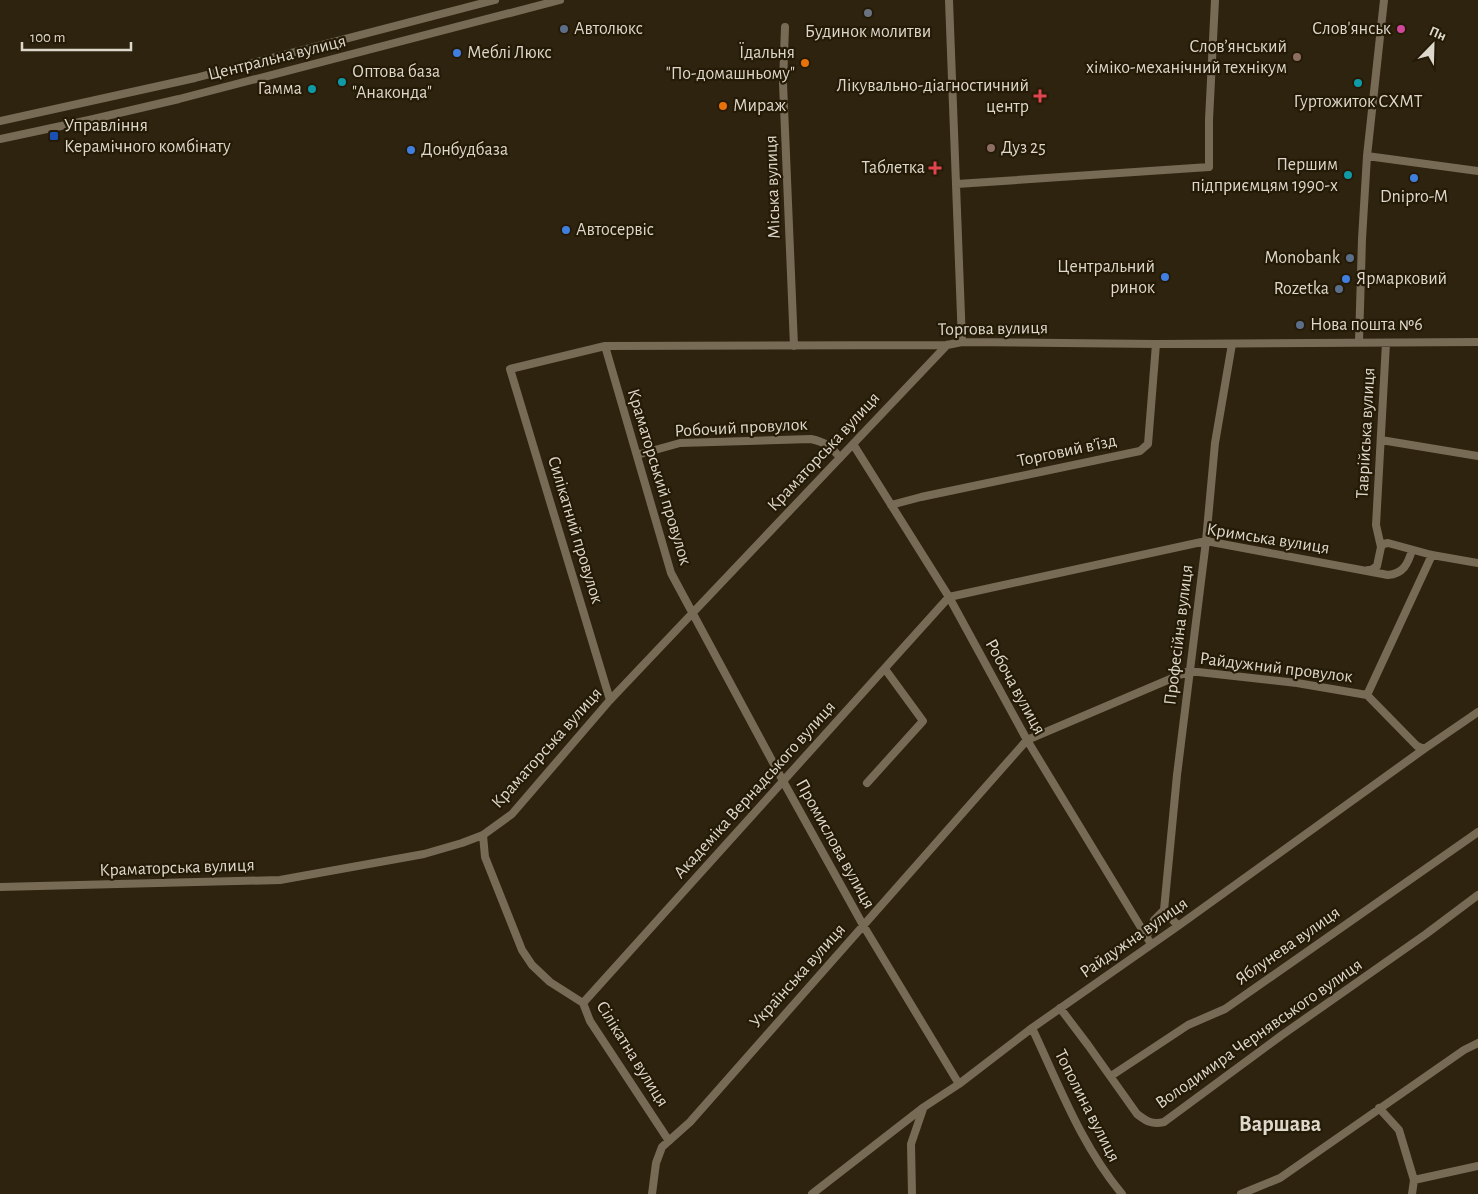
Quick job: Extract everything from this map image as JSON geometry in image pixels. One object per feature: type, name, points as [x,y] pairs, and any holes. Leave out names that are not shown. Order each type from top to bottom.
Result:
[{"type":"street","name":"Центральна вулиця","points":[[0,121],[195,78],[495,0]]},
{"type":"street","name":"Центральна вулиця","points":[[0,139],[179,99],[560,0]]},
{"type":"street","points":[[949,0],[962,342]]},
{"type":"street","points":[[957,184],[1209,167],[1209,120],[1215,0]]},
{"type":"street","points":[[1359,342],[1367,156],[1384,0]]},
{"type":"street","name":"Міська вулиця","points":[[785,27],[784,83],[794,346]]},
{"type":"street","points":[[1367,156],[1478,171]]},
{"type":"street","name":"Торгова вулиця","points":[[510,369],[605,346],[946,345],[962,342],[1232,344],[1478,342]]},
{"type":"street","name":"Таврійська вулиця","points":[[1381,547],[1376,525],[1386,343]]},
{"type":"street","name":"Торговий в’їзд","points":[[892,505],[921,497],[1140,451],[1148,444],[1156,344]]},
{"type":"street","name":"Професійна вулиця","points":[[1164,910],[1176,775],[1206,541],[1215,443],[1232,344]]},
{"type":"street","name":"Краматорська вулиця","points":[[0,887],[280,880],[424,854],[483,835],[512,814],[610,700],[946,345]]},
{"type":"street","name":"Краматорський провулок","points":[[605,346],[671,573],[692,614]]},
{"type":"street","name":"Силікатний провулок","points":[[510,369],[610,700]]},
{"type":"street","name":"Робочий провулок","points":[[636,455],[680,443],[811,439],[823,442],[834,449],[840,458]]},
{"type":"street","points":[[1381,440],[1478,456]]},
{"type":"street","name":"Робоча вулиця","points":[[853,444],[949,597],[1026,740],[1151,944]]},
{"type":"street","name":"Таврійська вулиця","points":[[1376,525],[1382,536],[1392,544]]},
{"type":"street","name":"Кримська вулиця","points":[[949,597],[1206,541],[1388,574],[1398,573],[1406,566],[1412,550]]},
{"type":"street","points":[[1368,570],[1378,564],[1381,547],[1385,544],[1478,563]]},
{"type":"street","points":[[1367,695],[1432,555]]},
{"type":"street","name":"Академіка Вернадського вулиця","points":[[583,1003],[949,597]]},
{"type":"street","name":"Промислова вулиця","points":[[692,614],[863,924],[959,1084]]},
{"type":"street","points":[[867,784],[923,721],[885,668]]},
{"type":"street","name":"Райдужний провулок","points":[[1026,740],[1189,671],[1297,682],[1367,695],[1417,746],[1424,749]]},
{"type":"street","name":"Райдужна вулиця","points":[[812,1194],[924,1107],[959,1084],[1032,1028],[1478,712]]},
{"type":"street","name":"Українська вулиця","points":[[652,1194],[656,1163],[662,1147],[690,1122],[1026,740]]},
{"type":"street","name":"Яблунева вулиця","points":[[1111,1076],[1188,1025],[1225,1009],[1478,832]]},
{"type":"street","name":"Сілікатна вулиця","points":[[483,835],[485,857],[522,950],[532,965],[550,982],[583,1003],[590,1021],[669,1141]]},
{"type":"street","name":"Володимира Чернявського вулиця","points":[[1060,1008],[1137,1114],[1147,1122],[1156,1124],[1164,1122],[1478,895]]},
{"type":"street","points":[[1147,936],[1154,920],[1164,910],[1178,926]]},
{"type":"street","name":"Тополина вулиця","points":[[1032,1028],[1067,1108],[1106,1176],[1122,1194]]},
{"type":"street","points":[[1241,1194],[1280,1178],[1464,1050],[1478,1043]]},
{"type":"street","points":[[912,1194],[911,1144],[924,1107]]},
{"type":"street","points":[[1379,1108],[1399,1130],[1414,1180],[1412,1194]]},
{"type":"street","points":[[1414,1180],[1478,1166]]},
{"type":"place","name":"Будинок молитви","points":[[868,13]]},
{"type":"place","name":"Автолюкс","points":[[564,29]]},
{"type":"place","name":"Слов'янськ","points":[[1401,29]]},
{"type":"place","name":"Меблі Люкс","points":[[457,53]]},
{"type":"place","name":"Слов’янський хіміко-механічний технікум","points":[[1297,57]]},
{"type":"place","name":"Їдальня \"По-домашньому\"","points":[[805,63]]},
{"type":"place","name":"Оптова база \"Анаконда\"","points":[[342,82]]},
{"type":"place","name":"Гуртожиток СХМТ","points":[[1358,83]]},
{"type":"place","name":"Гамма","points":[[312,89]]},
{"type":"place","name":"Лікувально-діагностичний центр","points":[[1040,96]]},
{"type":"place","name":"Мираж","points":[[723,106]]},
{"type":"place","name":"Управління Керамічного комбінату","points":[[54,136]]},
{"type":"place","name":"Дуз 25","points":[[991,148]]},
{"type":"place","name":"Донбудбаза","points":[[411,150]]},
{"type":"place","name":"Таблетка","points":[[935,168]]},
{"type":"place","name":"Першим підприємцям 1990-х","points":[[1348,175]]},
{"type":"place","name":"Dnipro-M","points":[[1414,178]]},
{"type":"place","name":"Автосервіс","points":[[566,230]]},
{"type":"place","name":"Monobank","points":[[1350,258]]},
{"type":"place","name":"Центральний ринок","points":[[1165,277]]},
{"type":"place","name":"Ярмарковий","points":[[1346,279]]},
{"type":"place","name":"Rozetka","points":[[1339,289]]},
{"type":"place","name":"Нова пошта №6","points":[[1300,325]]},
{"type":"district","name":"Варшава","points":[[1280,1124]]}]
